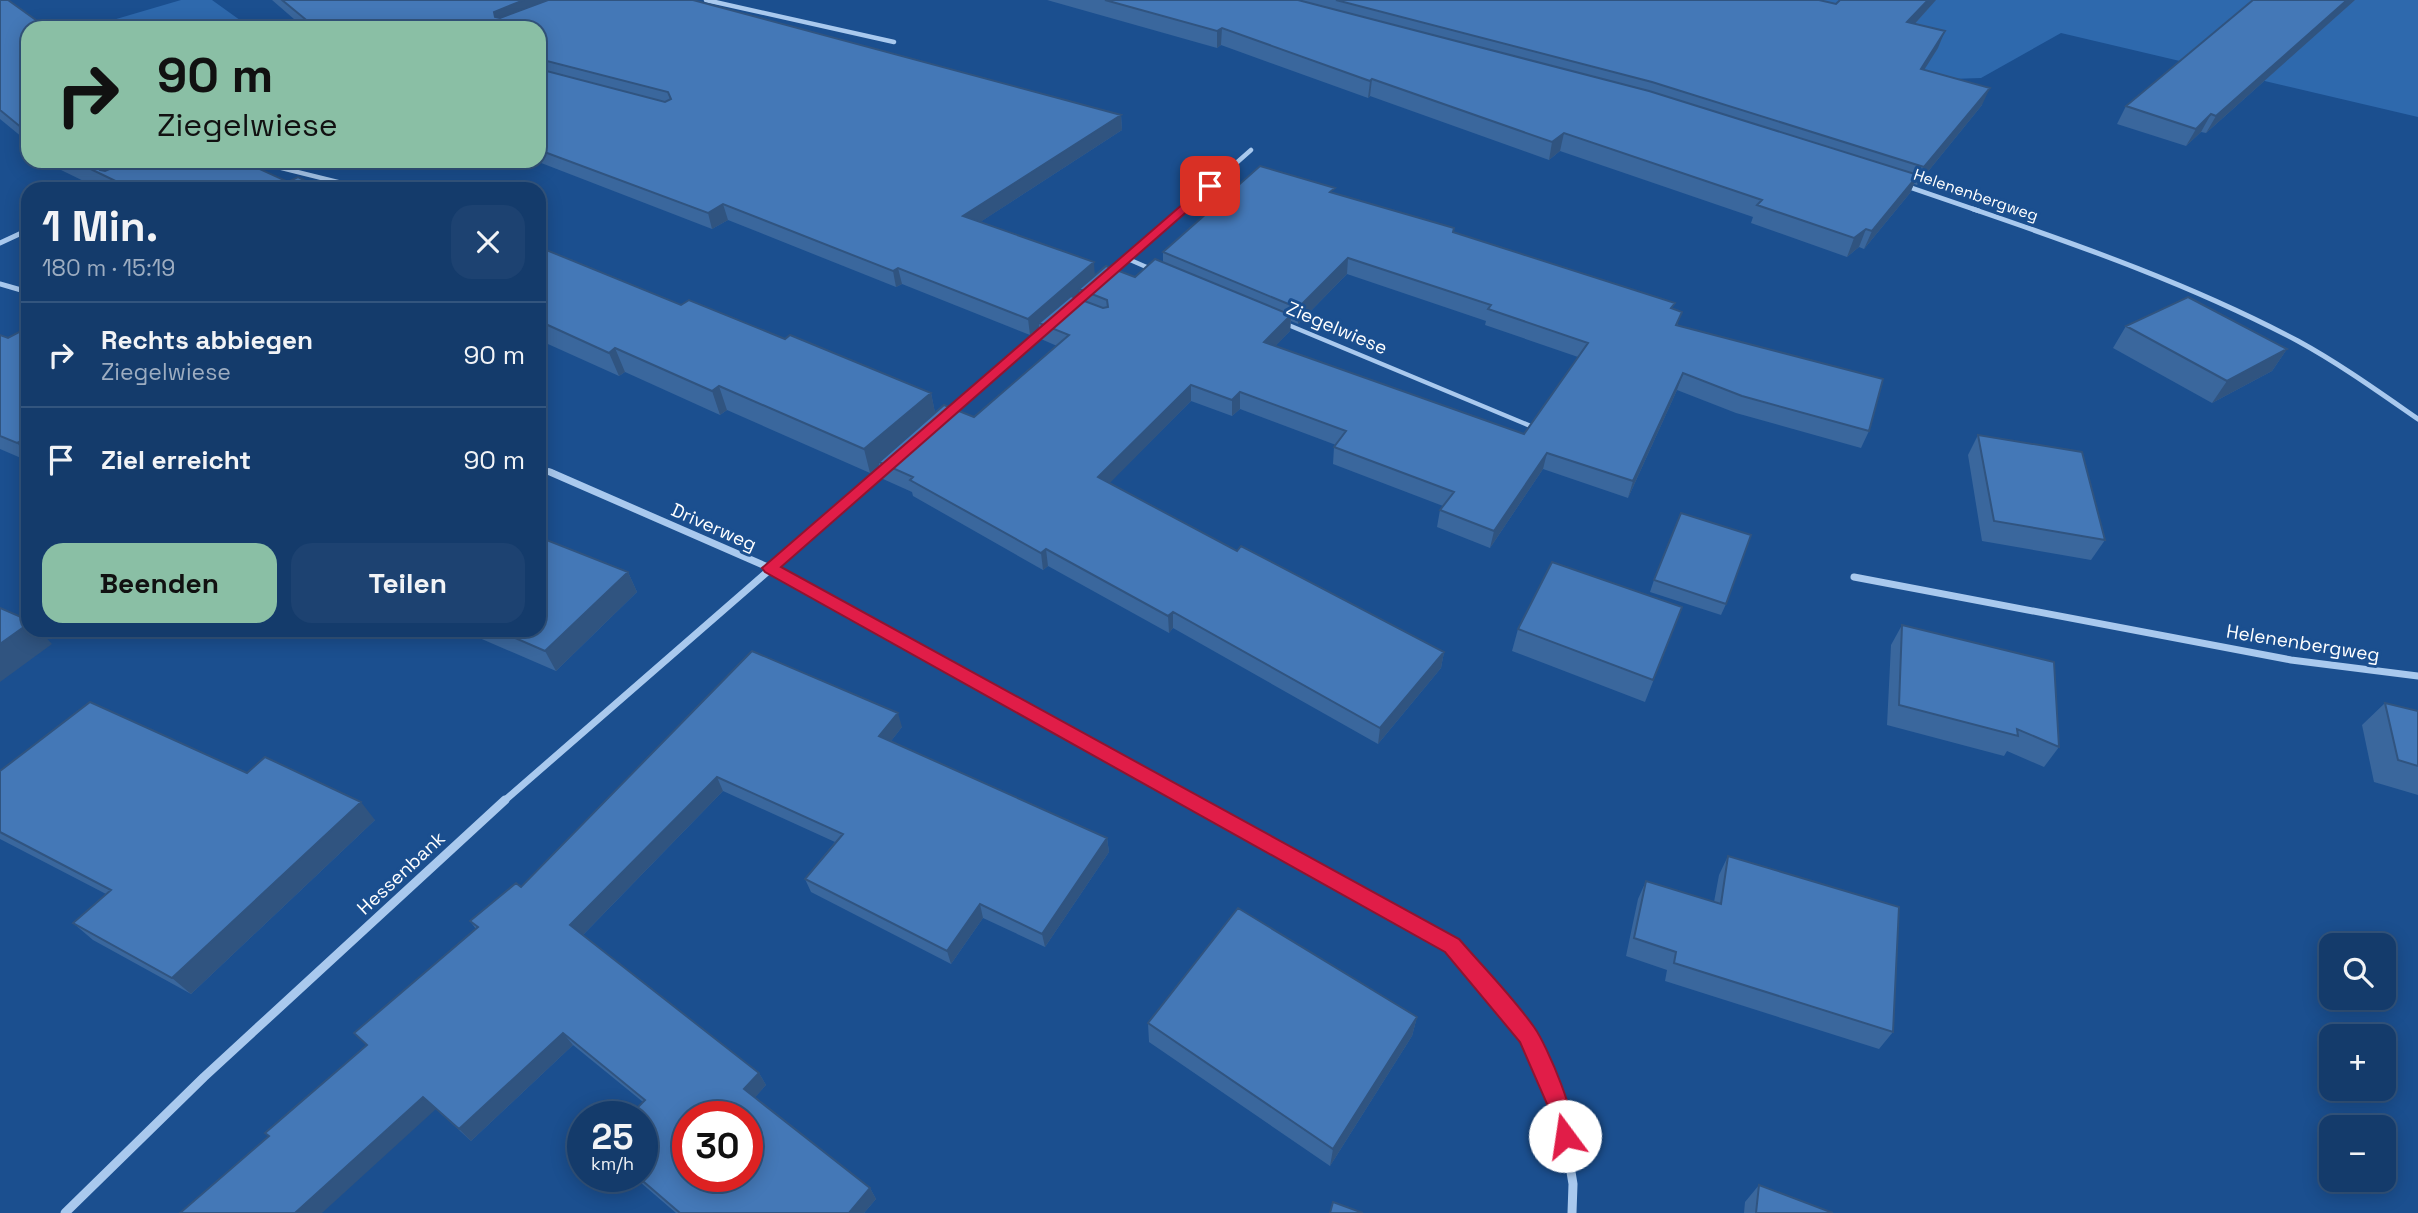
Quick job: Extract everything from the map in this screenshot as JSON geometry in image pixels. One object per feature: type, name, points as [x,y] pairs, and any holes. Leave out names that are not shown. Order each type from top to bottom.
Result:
[{"type":"street","points":[[706,0],[894,42]]},
{"type":"street","points":[[1100,283],[1251,149]]},
{"type":"street","points":[[281,168],[338,182]]},
{"type":"street","name":"Helenenbergweg","points":[[1902,184],[2105,254],[2228,304],[2325,357],[2418,419]]},
{"type":"street","points":[[0,243],[21,233]]},
{"type":"street","points":[[0,284],[21,290]]},
{"type":"street","points":[[940,421],[1053,324]]},
{"type":"street","points":[[770,568],[898,457]]},
{"type":"street","name":"Driverweg","points":[[546,470],[770,568],[1452,946],[1528,1035],[1561,1112],[1573,1184],[1572,1213]]},
{"type":"street","name":"Hessenbank","points":[[65,1213],[204,1077],[533,775],[770,568]]},
{"type":"street","name":"Helenenbergweg","points":[[1854,577],[2291,660],[2418,676]]},
{"type":"lane","points":[[1128,259],[1163,274]]},
{"type":"lane","name":"Ziegelwiese","points":[[1284,323],[1533,427]]},
{"type":"shaded area","points":[[181,0],[212,0],[241,21],[109,21]]},
{"type":"shaded area","points":[[1651,0],[2418,0],[2418,117],[2061,33],[1981,78],[1951,79]]},
{"type":"building","points":[[0,0],[8,0],[37,21],[21,21],[21,127],[0,110]]},
{"type":"building","points":[[282,0],[524,0],[494,12],[495,17],[500,18],[548,0],[693,0],[1121,115],[963,216],[1094,262],[1028,319],[898,268],[893,271],[723,204],[708,213],[546,153],[546,71],[665,102],[671,99],[668,92],[546,61],[546,21],[308,21]]},
{"type":"building","points":[[1105,0],[1298,0],[1649,91],[1918,175],[1872,231],[1866,229],[1854,238],[1757,205],[1762,200],[1564,133],[1552,142],[1222,28],[1217,31]]},
{"type":"building","points":[[1336,0],[1819,0],[1836,4],[1840,0],[1928,0],[1907,22],[1945,31],[1921,69],[1990,88],[1924,167],[1652,82]]},
{"type":"building","points":[[2253,0],[2347,0],[2216,116],[2211,114],[2196,129],[2126,106]]},
{"type":"building","points":[[1260,166],[1335,188],[1330,192],[1454,228],[1453,232],[1675,303],[1671,308],[1682,312],[1676,325],[1883,379],[1869,431],[1742,396],[1683,373],[1633,481],[1547,453],[1494,531],[1440,510],[1454,492],[1334,447],[1346,431],[1240,392],[1232,400],[1191,385],[1098,477],[1237,551],[1241,546],[1444,652],[1380,728],[1173,612],[1168,616],[1046,549],[1041,553],[910,480],[913,477],[879,462],[944,405],[974,417],[1069,335],[1039,323],[1071,296],[1103,308],[1108,307],[1107,300],[1079,289],[1106,266],[1135,277],[1155,259],[1291,315],[1264,342],[1524,434],[1588,343],[1488,309],[1491,305],[1348,258],[1298,308],[1163,252]]},
{"type":"building","points":[[88,168],[100,168],[105,171],[112,168],[257,168],[288,182],[118,182]]},
{"type":"building","points":[[298,177],[308,182],[288,182]]},
{"type":"building","points":[[546,250],[681,305],[689,300],[785,339],[790,335],[931,393],[864,449],[719,386],[712,391],[615,348],[609,353],[546,324]]},
{"type":"building","points":[[2188,297],[2287,349],[2227,381],[2126,326]]},
{"type":"building","points":[[21,333],[21,441],[17,443],[0,436],[0,335],[8,338]]},
{"type":"building","points":[[1978,435],[2082,452],[2105,540],[1994,521]]},
{"type":"building","points":[[1681,513],[1751,535],[1726,604],[1654,580]]},
{"type":"building","points":[[546,540],[628,572],[545,651],[513,637],[546,637]]},
{"type":"building","points":[[1552,562],[1682,607],[1653,680],[1518,629]]},
{"type":"building","points":[[0,608],[21,617],[21,629],[0,644]]},
{"type":"building","points":[[1902,625],[2054,662],[2059,747],[2017,729],[2018,736],[1899,705]]},
{"type":"building","points":[[752,651],[898,713],[879,736],[1107,838],[1042,934],[980,904],[947,951],[805,879],[843,834],[717,777],[570,925],[759,1073],[744,1089],[759,1101],[672,1101],[672,1192],[763,1192],[763,1104],[870,1188],[849,1213],[680,1213],[656,1192],[658,1192],[658,1101],[644,1101],[563,1033],[459,1129],[423,1097],[295,1213],[180,1213],[269,1136],[265,1133],[367,1045],[354,1033],[478,927],[470,921],[516,883],[521,887]]},
{"type":"building","points":[[90,702],[247,773],[265,757],[361,802],[172,978],[73,923],[111,890],[0,832],[0,771]]},
{"type":"building","points":[[2385,703],[2418,711],[2418,766],[2398,760]]},
{"type":"building","points":[[1728,856],[1899,907],[1893,1032],[1674,963],[1676,952],[1634,938],[1646,881],[1721,904]]},
{"type":"building","points":[[1238,908],[1417,1017],[1333,1149],[1148,1023]]},
{"type":"building","points":[[1759,1185],[1833,1213],[1756,1213]]},
{"type":"building","points":[[1333,1202],[1363,1213],[1330,1213]]},
{"type":"route","points":[[1210,186],[770,568],[1452,946],[1528,1035],[1561,1112],[1565,1136]]}]
